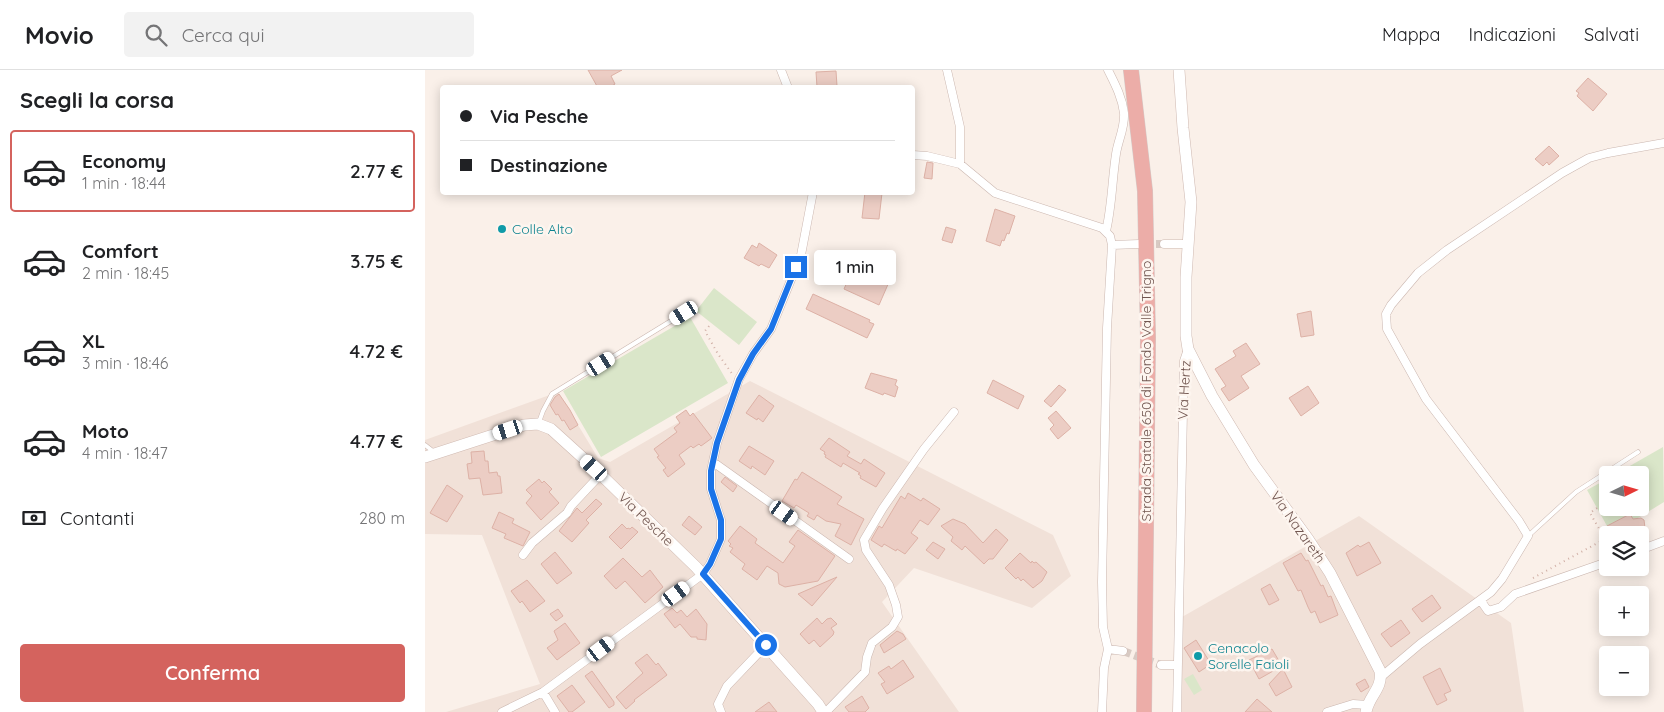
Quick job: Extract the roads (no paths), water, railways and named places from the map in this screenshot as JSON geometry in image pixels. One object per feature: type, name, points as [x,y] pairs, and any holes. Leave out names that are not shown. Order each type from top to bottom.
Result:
[{"type":"highway","name":"Strada Statale 650 di Fondo Valle Trigno","points":[[1131,70],[1145,191],[1148,338],[1143,712]]},
{"type":"highway","points":[[1135,712],[1145,668]]},
{"type":"street","points":[[781,70],[787,85]]},
{"type":"street","points":[[947,70],[960,127],[960,164]]},
{"type":"street","points":[[1106,231],[1117,151],[1123,129],[1124,116],[1119,92],[1108,70]]},
{"type":"street","name":"Via Hertz","points":[[1177,712],[1184,361],[1188,349],[1186,336],[1191,202],[1179,70]]},
{"type":"street","points":[[1327,712],[1353,704],[1366,708],[1380,684],[1381,677],[1421,644],[1491,592],[1502,579],[1528,536],[1519,521],[1426,399],[1387,329],[1386,314],[1418,273],[1447,250],[1562,173],[1589,158],[1609,152],[1664,143]]},
{"type":"street","points":[[915,155],[960,164],[995,193],[1106,231],[1110,236],[1106,339],[1102,582],[1103,627],[1107,649],[1102,712]]},
{"type":"street","points":[[502,712],[543,692],[703,574],[710,564],[721,539],[721,520],[711,489],[713,462],[717,443],[739,380],[753,354],[771,329],[798,263],[812,195]]},
{"type":"street","points":[[1111,245],[1139,244]]},
{"type":"street","points":[[1164,244],[1188,244]]},
{"type":"street","name":"Via Nazareth","points":[[1188,349],[1212,396],[1254,465],[1308,539],[1330,573],[1380,671],[1381,677]]},
{"type":"street","points":[[825,712],[865,672],[867,657],[872,643],[892,627],[898,617],[889,585],[866,550],[864,540],[883,508],[924,449],[954,412]]},
{"type":"street","points":[[431,455],[524,425],[538,424]]},
{"type":"street","name":"Via Pesche","points":[[538,424],[551,429],[601,474],[703,574],[825,712]]},
{"type":"street","points":[[713,462],[849,559]]},
{"type":"street","points":[[523,555],[533,543],[563,517],[601,474]]},
{"type":"street","points":[[1649,547],[1664,541]]},
{"type":"street","points":[[1481,601],[1488,611],[1501,607],[1515,594],[1599,565]]},
{"type":"street","points":[[721,712],[718,704],[727,686],[766,645]]},
{"type":"street","points":[[1107,649],[1123,651]]},
{"type":"street","points":[[1161,665],[1177,665]]},
{"type":"street","points":[[543,692],[555,712]]},
{"type":"lane","points":[[538,424],[552,394],[684,313]]},
{"type":"lane","points":[[425,445],[431,455]]},
{"type":"lane","points":[[1528,536],[1576,492],[1638,452]]},
{"type":"tunnel","points":[[1144,244],[1164,244]]},
{"type":"tunnel","points":[[1123,651],[1161,665]]},
{"type":"place","name":"Colle Alto","points":[[502,229]]},
{"type":"place","name":"Cenacolo Sorelle Faioli","points":[[1198,656]]}]
